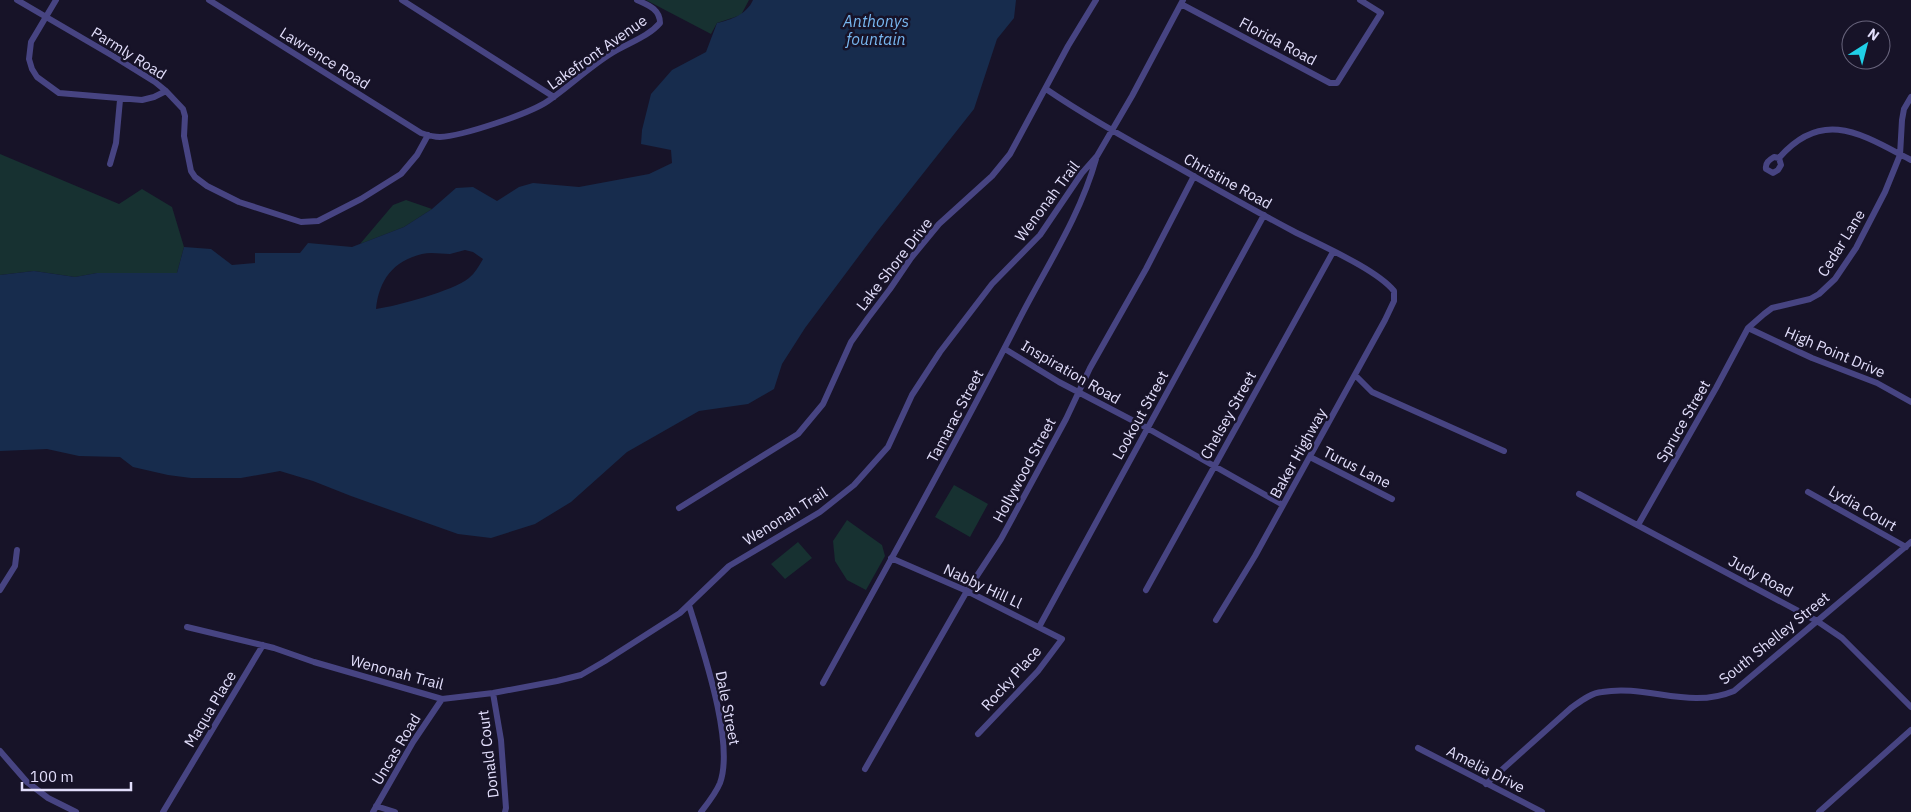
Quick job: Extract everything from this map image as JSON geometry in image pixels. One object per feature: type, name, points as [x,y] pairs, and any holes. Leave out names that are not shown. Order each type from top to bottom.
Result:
[{"type":"street","name":"Parmly Road","points":[[17,0],[113,56],[166,91],[182,109],[185,116],[184,136],[191,172],[207,186],[239,202],[301,222],[318,221],[339,211],[401,174],[417,155],[428,135]]},
{"type":"street","points":[[56,0],[30,42],[28,52],[32,69],[37,77],[59,93],[120,100],[154,98],[166,91]]},
{"type":"street","name":"Lawrence Road","points":[[209,0],[391,114],[428,135]]},
{"type":"street","points":[[402,0],[554,97]]},
{"type":"street","name":"Lakefront Avenue","points":[[428,135],[439,137],[455,135],[534,109],[554,97],[611,53],[652,30],[660,22],[660,17],[652,7],[637,0]]},
{"type":"street","name":"Lake Shore Drive","points":[[679,508],[798,434],[823,404],[851,342],[890,290],[911,258],[939,224],[959,205],[970,198],[1004,163],[1068,46],[1096,0]]},
{"type":"street","name":"Florida Road","points":[[1182,2],[1330,83],[1337,83],[1381,14],[1360,0]]},
{"type":"street","name":"Wenonah Trail","points":[[187,628],[262,645],[442,699],[493,693],[557,681],[580,675],[605,661],[689,606],[729,566],[820,512],[854,485],[888,447],[912,395],[940,352],[992,284],[1040,235],[1082,173],[1097,156],[1132,96],[1182,2]]},
{"type":"street","name":"Christine Road","points":[[1046,89],[1112,130],[1264,215],[1357,264],[1390,286],[1395,294]]},
{"type":"street","points":[[1900,155],[1904,109],[1911,97]]},
{"type":"street","points":[[110,164],[116,143],[120,100]]},
{"type":"street","points":[[1778,158],[1794,142],[1805,135],[1828,129],[1840,129],[1856,132],[1911,160]]},
{"type":"street","name":"Cedar Lane","points":[[1748,328],[1772,308],[1810,299],[1828,288],[1856,248],[1885,192],[1900,155]]},
{"type":"street","name":"Tamarac Street","points":[[823,683],[970,416],[1064,239],[1091,178],[1097,156]]},
{"type":"street","name":"Hollywood Street","points":[[865,769],[967,591],[1001,538],[1079,393],[1090,368],[1146,270],[1194,176]]},
{"type":"street","name":"Lookout Street","points":[[1039,627],[1264,215]]},
{"type":"street","name":"Chelsey Street","points":[[1146,590],[1333,252]]},
{"type":"street","name":"Baker Highway","points":[[1216,620],[1310,457],[1385,320],[1394,301],[1395,294]]},
{"type":"street","name":"High Point Drive","points":[[1748,328],[1812,358],[1878,383],[1911,402]]},
{"type":"street","name":"Spruce Street","points":[[1638,525],[1748,328]]},
{"type":"street","name":"Inspiration Road","points":[[1005,349],[1079,393],[1147,428],[1283,505]]},
{"type":"street","points":[[1355,375],[1372,392],[1504,451]]},
{"type":"street","name":"Turus Lane","points":[[1310,457],[1392,499]]},
{"type":"street","name":"Lydia Court","points":[[1808,492],[1908,544]]},
{"type":"street","name":"Judy Road","points":[[1578,494],[1817,621],[1842,638],[1911,708]]},
{"type":"street","name":"South Shelley Street","points":[[1486,784],[1587,697],[1601,692],[1622,690],[1704,699],[1720,697],[1734,691],[1908,544]]},
{"type":"street","points":[[0,590],[15,566],[17,550]]},
{"type":"street","name":"Nabby Hill Ll","points":[[891,558],[967,591],[1062,639]]},
{"type":"street","name":"Dale Street","points":[[689,606],[705,660],[724,744],[720,782],[714,795],[701,812]]},
{"type":"street","name":"Rocky Place","points":[[978,734],[1038,671],[1062,639]]},
{"type":"street","name":"Maqua Place","points":[[163,812],[262,645]]},
{"type":"street","name":"Donald Court","points":[[493,693],[501,740],[505,812]]},
{"type":"street","name":"Uncas Road","points":[[375,809],[413,742],[442,699]]},
{"type":"street","points":[[1819,812],[1911,730]]},
{"type":"street","name":"Amelia Drive","points":[[1418,748],[1542,812]]},
{"type":"street","points":[[0,751],[27,782],[48,798],[76,812]]},
{"type":"street","points":[[375,809],[395,812]]},
{"type":"green space","points":[[646,0],[749,0],[741,15],[717,23],[711,34]]},
{"type":"green space","points":[[0,154],[119,204],[142,189],[172,207],[184,247],[177,273],[97,273],[75,277],[34,271],[0,275]]},
{"type":"green space","points":[[406,200],[432,209],[404,227],[360,244],[393,205]]},
{"type":"green space","points":[[954,485],[988,504],[970,537],[935,517]]},
{"type":"green space","points":[[847,520],[882,545],[885,556],[866,590],[847,580],[835,561],[833,541]]},
{"type":"green space","points":[[798,542],[812,558],[785,579],[771,564]]},
{"type":"water","name":"Anthonys fountain","points":[[753,0],[1016,0],[1014,18],[997,39],[974,109],[876,233],[805,328],[782,364],[774,389],[748,404],[699,411],[627,452],[571,502],[535,524],[491,538],[458,534],[313,481],[280,471],[241,478],[191,478],[133,467],[120,457],[79,456],[47,449],[0,451],[0,275],[34,271],[75,277],[97,273],[177,273],[184,247],[211,249],[232,265],[255,263],[255,253],[300,253],[308,243],[352,247],[404,227],[432,209],[456,188],[473,187],[497,201],[519,187],[533,183],[579,187],[649,174],[672,163],[671,150],[641,144],[642,130],[651,94],[672,70],[706,52],[717,23],[738,16]],"holes":[[[465,250],[473,252],[483,259],[473,274],[461,283],[424,297],[376,309],[380,289],[384,281],[389,273],[403,261],[425,253],[450,254]]]}]
